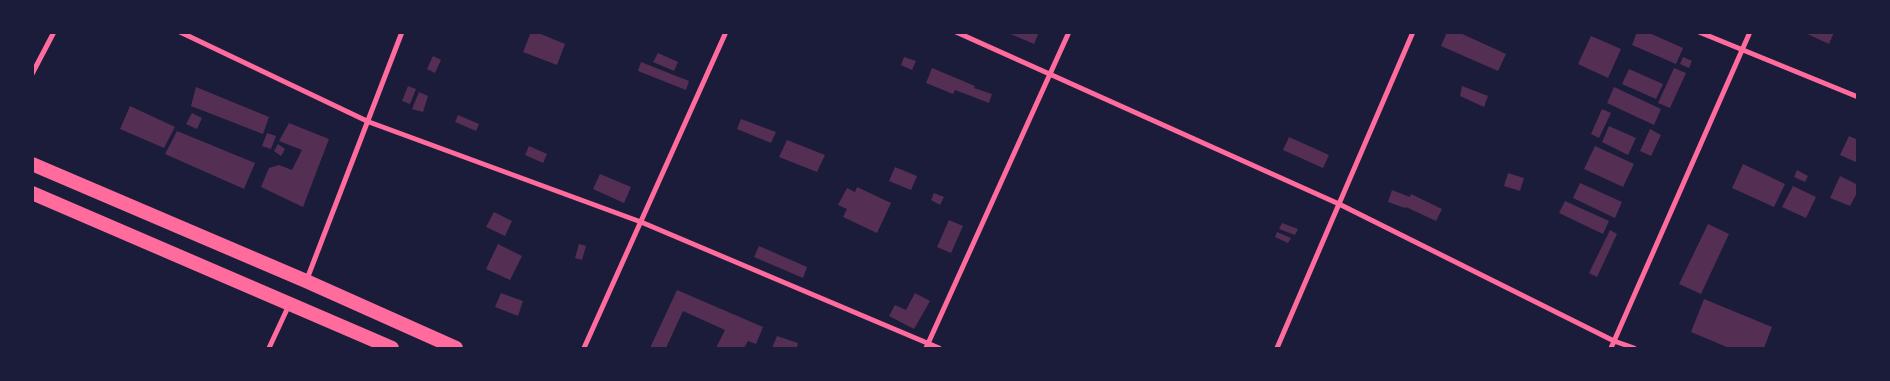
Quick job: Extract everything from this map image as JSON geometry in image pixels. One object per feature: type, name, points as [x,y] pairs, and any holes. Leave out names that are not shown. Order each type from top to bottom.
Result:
[{"type":"highway","points":[[32,164],[306,281],[456,348]]},
{"type":"highway","points":[[32,192],[392,348]]},
{"type":"street","points":[[32,74],[54,32]]},
{"type":"street","points":[[180,32],[368,122],[641,222],[927,346],[939,348]]},
{"type":"street","points":[[306,281],[402,32]]},
{"type":"street","points":[[584,348],[726,32]]},
{"type":"street","points":[[956,32],[1338,204],[1614,341],[1634,348]]},
{"type":"street","points":[[927,346],[1069,32]]},
{"type":"street","points":[[1277,348],[1413,32]]},
{"type":"street","points":[[1700,32],[1858,97]]},
{"type":"street","points":[[1611,348],[1750,32]]},
{"type":"street","points":[[269,348],[290,305]]},
{"type":"building","points":[[531,32],[536,32],[565,44],[557,65],[523,52]]},
{"type":"building","points":[[1006,32],[1039,32],[1034,44]]},
{"type":"building","points":[[1447,32],[1458,32],[1506,54],[1498,71],[1441,46]]},
{"type":"building","points":[[1637,32],[1647,32],[1683,48],[1676,64],[1632,45]]},
{"type":"building","points":[[1803,32],[1834,32],[1829,44]]},
{"type":"building","points":[[1591,36],[1621,49],[1608,78],[1578,64]]},
{"type":"building","points":[[658,53],[678,62],[674,71],[653,62]]},
{"type":"building","points":[[433,56],[441,60],[435,73],[427,69]]},
{"type":"building","points":[[904,57],[916,61],[912,70],[901,65]]},
{"type":"building","points":[[1683,57],[1692,61],[1689,68],[1680,64]]},
{"type":"building","points":[[641,62],[689,81],[686,90],[638,71]]},
{"type":"building","points":[[932,68],[975,86],[974,88],[992,94],[989,103],[955,90],[953,94],[926,83]]},
{"type":"building","points":[[1674,68],[1686,73],[1670,108],[1658,103]]},
{"type":"building","points":[[1629,69],[1663,84],[1656,99],[1622,84]]},
{"type":"building","points":[[408,86],[416,89],[410,104],[402,101]]},
{"type":"building","points":[[1462,86],[1488,96],[1484,107],[1460,96]]},
{"type":"building","points":[[196,87],[269,117],[263,134],[191,106]]},
{"type":"building","points":[[1614,87],[1661,109],[1654,125],[1607,103]]},
{"type":"building","points":[[419,92],[428,96],[423,112],[412,109]]},
{"type":"building","points":[[130,106],[175,127],[164,148],[120,129]]},
{"type":"building","points":[[1602,109],[1611,113],[1599,138],[1591,134]]},
{"type":"building","points":[[192,113],[202,118],[197,129],[186,124]]},
{"type":"building","points":[[458,115],[479,124],[476,131],[455,122]]},
{"type":"building","points":[[741,119],[776,132],[771,143],[737,129]]},
{"type":"building","points":[[289,123],[329,139],[303,207],[261,187],[269,168],[279,165],[292,170],[302,150],[279,141]]},
{"type":"building","points":[[1609,126],[1636,138],[1628,155],[1602,142]]},
{"type":"building","points":[[1650,129],[1661,135],[1651,156],[1640,151]]},
{"type":"building","points":[[177,131],[255,163],[244,189],[165,154]]},
{"type":"building","points":[[267,133],[276,136],[271,149],[262,146]]},
{"type":"building","points":[[1849,136],[1858,140],[1858,163],[1840,155]]},
{"type":"building","points":[[1289,137],[1329,155],[1323,168],[1283,150]]},
{"type":"building","points":[[787,140],[825,155],[817,172],[779,157]]},
{"type":"building","points":[[278,144],[285,149],[281,156],[274,151]]},
{"type":"building","points":[[529,146],[547,154],[543,163],[525,155]]},
{"type":"building","points":[[1595,146],[1634,164],[1623,187],[1584,169]]},
{"type":"building","points":[[1743,164],[1785,184],[1774,207],[1732,188]]},
{"type":"building","points":[[895,167],[917,176],[911,190],[889,181]]},
{"type":"building","points":[[1797,170],[1808,176],[1805,182],[1794,177]]},
{"type":"building","points":[[1508,173],[1524,178],[1520,191],[1504,186]]},
{"type":"building","points":[[600,174],[631,187],[624,203],[593,189]]},
{"type":"building","points":[[1840,176],[1858,185],[1858,191],[1850,206],[1830,198]]},
{"type":"building","points":[[1580,183],[1622,202],[1615,218],[1573,198]]},
{"type":"building","points":[[1793,186],[1816,197],[1806,218],[1782,207]]},
{"type":"building","points":[[857,187],[891,203],[877,233],[843,217],[847,209],[838,205],[847,188],[855,192]]},
{"type":"building","points":[[1392,190],[1410,197],[1411,194],[1442,209],[1436,221],[1406,207],[1388,202]]},
{"type":"building","points":[[934,193],[944,197],[940,205],[931,200]]},
{"type":"building","points":[[1565,201],[1609,221],[1603,234],[1559,213]]},
{"type":"building","points":[[494,212],[512,221],[505,236],[486,227]]},
{"type":"building","points":[[949,220],[963,226],[951,253],[937,247]]},
{"type":"building","points":[[1282,223],[1298,229],[1295,235],[1279,229]]},
{"type":"building","points":[[1708,224],[1729,234],[1701,294],[1679,284]]},
{"type":"building","points":[[1610,230],[1617,234],[1597,277],[1589,273]]},
{"type":"building","points":[[1277,232],[1291,238],[1288,243],[1275,237]]},
{"type":"building","points":[[498,244],[522,256],[510,280],[486,269]]},
{"type":"building","points":[[579,244],[586,246],[582,260],[575,258]]},
{"type":"building","points":[[759,246],[807,267],[803,278],[754,257]]},
{"type":"building","points":[[677,290],[763,327],[756,344],[748,341],[744,348],[716,348],[725,330],[683,311],[666,348],[650,348]]},
{"type":"building","points":[[501,293],[523,301],[518,316],[495,307]]},
{"type":"building","points":[[915,293],[930,301],[914,329],[889,316],[895,305],[906,310]]},
{"type":"building","points":[[1704,299],[1772,327],[1764,348],[1729,348],[1691,332]]},
{"type":"building","points":[[777,336],[798,343],[797,348],[772,348]]}]
